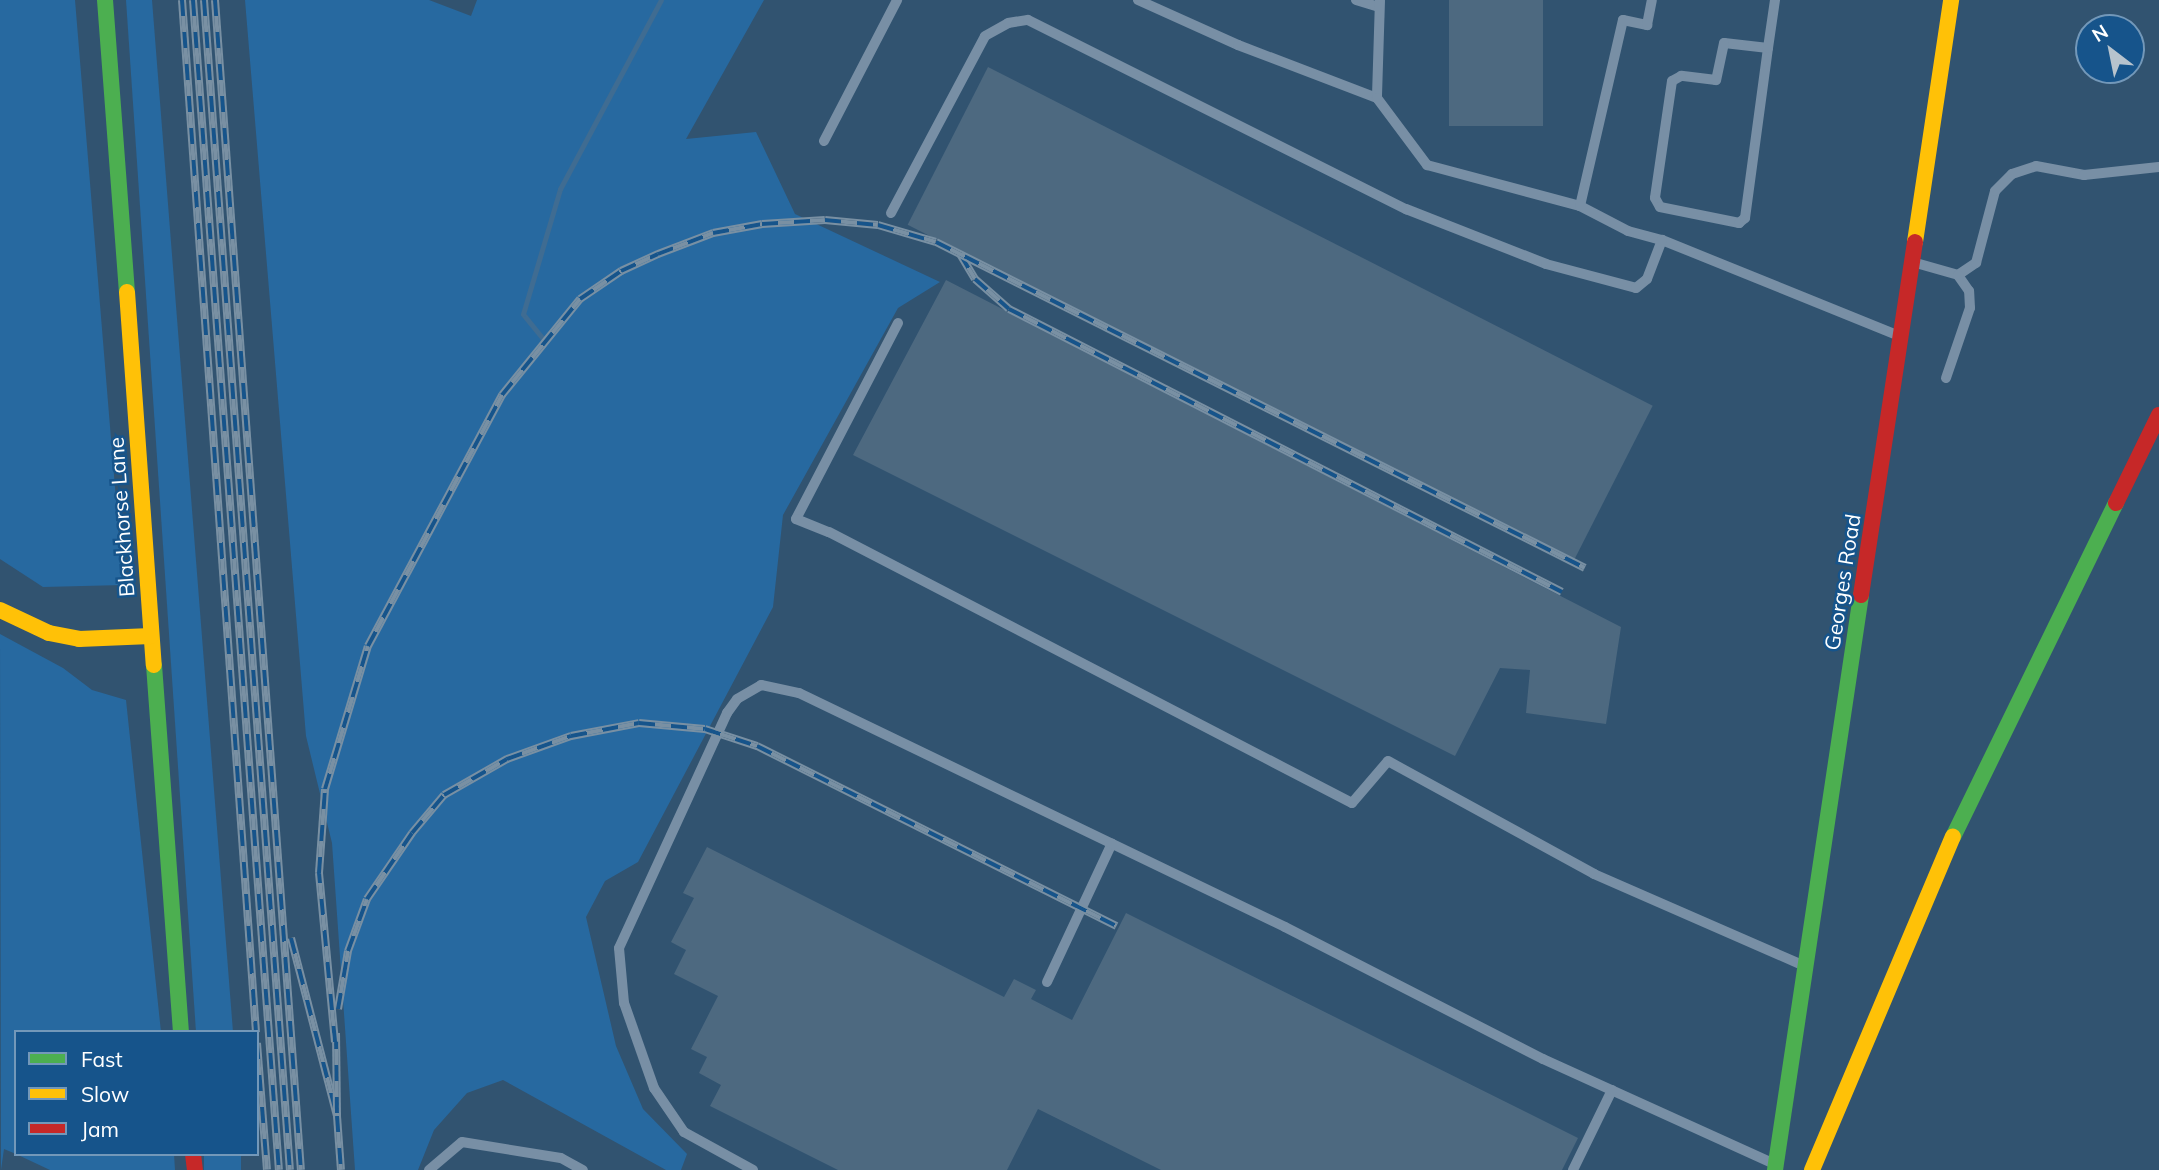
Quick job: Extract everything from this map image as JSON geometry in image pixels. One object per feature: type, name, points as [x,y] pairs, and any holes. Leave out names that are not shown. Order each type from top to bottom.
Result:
[{"type":"street","name":"Blackhorse Lane","points":[[106,0],[181,1030]]},
{"type":"street","name":"Georges Road","points":[[1775,1168],[1951,0]]},
{"type":"street","points":[[1812,1170],[1958,824],[2159,415]]},
{"type":"street","points":[[0,610],[49,633],[79,639],[151,636]]},
{"type":"lane","points":[[824,142],[897,0]]},
{"type":"lane","points":[[1138,0],[1238,45],[1377,98],[1427,165],[1580,206],[1628,231],[1662,240],[1900,337]]},
{"type":"lane","points":[[1356,0],[1379,4],[1377,98]]},
{"type":"lane","points":[[1580,206],[1623,20],[1647,25],[1652,0]]},
{"type":"lane","points":[[1768,48],[1724,43],[1716,80],[1681,76],[1672,81],[1655,198],[1660,207],[1739,223],[1745,218],[1768,48],[1774,0]]},
{"type":"lane","points":[[891,213],[985,36],[1007,23],[1028,20],[1406,209],[1546,264],[1636,288],[1647,279],[1662,240]]},
{"type":"lane","points":[[1958,275],[1976,263],[1995,191],[2012,174],[2036,166],[2084,175],[2159,167]]},
{"type":"lane","points":[[1912,262],[1958,275],[1969,291],[1970,308],[1945,378]]},
{"type":"lane","points":[[898,323],[796,519],[829,532],[1352,803],[1388,761],[1594,874],[1805,967]]},
{"type":"lane","points":[[753,1170],[684,1132],[671,1116],[633,1037],[619,971],[625,927],[737,699],[761,685],[799,693],[1775,1168]]},
{"type":"lane","points":[[1047,982],[1112,843]]},
{"type":"lane","points":[[1573,1170],[1612,1090]]},
{"type":"lane","points":[[429,1170],[462,1142],[561,1158],[583,1170]]},
{"type":"shaded area","points":[[0,0],[75,0],[123,585],[43,587],[0,559]]},
{"type":"shaded area","points":[[126,0],[152,0],[233,1030],[196,1030]]},
{"type":"shaded area","points":[[245,0],[429,0],[471,16],[477,0],[764,0],[686,139],[756,132],[795,214],[940,282],[898,308],[783,515],[773,607],[638,862],[605,881],[586,917],[616,1046],[643,1109],[687,1154],[681,1170],[666,1170],[503,1080],[467,1093],[434,1130],[418,1170],[355,1170],[332,843],[306,736]]},
{"type":"shaded area","points":[[0,634],[63,668],[92,690],[126,700],[161,1030],[14,1030],[14,1153],[4,1149],[1,1170]]},
{"type":"shaded area","points":[[20,1156],[174,1156],[175,1170],[50,1170]]},
{"type":"shaded area","points":[[204,1156],[241,1156],[241,1170],[204,1170]]},
{"type":"building","points":[[1449,0],[1543,0],[1543,126],[1449,126]]},
{"type":"building","points":[[988,67],[1653,406],[1572,563],[908,225]]},
{"type":"building","points":[[946,280],[1621,627],[1606,724],[1526,713],[1530,670],[1500,668],[1455,756],[853,455]]},
{"type":"building","points":[[707,847],[1004,997],[1014,979],[1036,990],[1031,999],[1072,1020],[1126,913],[1578,1138],[1562,1170],[1161,1170],[1038,1109],[1007,1170],[838,1170],[710,1106],[721,1085],[699,1073],[707,1057],[691,1049],[718,996],[674,974],[686,950],[671,942],[694,898],[683,893]]},
{"type":"waterway","points":[[544,340],[523,314],[560,189],[661,0]]},
{"type":"railway","points":[[182,0],[256,1030]]},
{"type":"railway","points":[[193,0],[279,1170]]},
{"type":"railway","points":[[204,0],[290,1170]]},
{"type":"railway","points":[[215,0],[301,1170]]},
{"type":"railway","points":[[335,1042],[319,873],[325,789],[368,646],[502,395],[580,299],[621,271],[713,233],[762,224],[825,220],[878,225],[936,242],[1585,568]]},
{"type":"railway","points":[[960,254],[975,279],[1009,309],[1562,592]]},
{"type":"railway","points":[[338,1009],[348,951],[367,899],[412,833],[444,795],[507,759],[571,736],[639,723],[705,729],[757,746],[1117,926]]},
{"type":"railway","points":[[291,938],[337,1116],[341,1170]]},
{"type":"railway","points":[[336,1033],[337,1116]]},
{"type":"railway","points":[[259,1068],[267,1170]]},
{"type":"traffic: fast","points":[[105,0],[127,292]]},
{"type":"traffic: fast","points":[[1953,837],[2116,503]]},
{"type":"traffic: fast","points":[[1775,1170],[1861,595]]},
{"type":"traffic: fast","points":[[154,665],[181,1030]]},
{"type":"traffic: slow","points":[[1915,242],[1951,0]]},
{"type":"traffic: slow","points":[[127,292],[154,665]]},
{"type":"traffic: slow","points":[[0,610],[49,633],[79,639],[151,636]]},
{"type":"traffic: slow","points":[[1812,1170],[1953,837]]},
{"type":"traffic: jam","points":[[1861,595],[1915,242]]},
{"type":"traffic: jam","points":[[2116,503],[2159,415]]},
{"type":"traffic: jam","points":[[193,1156],[195,1170]]}]
